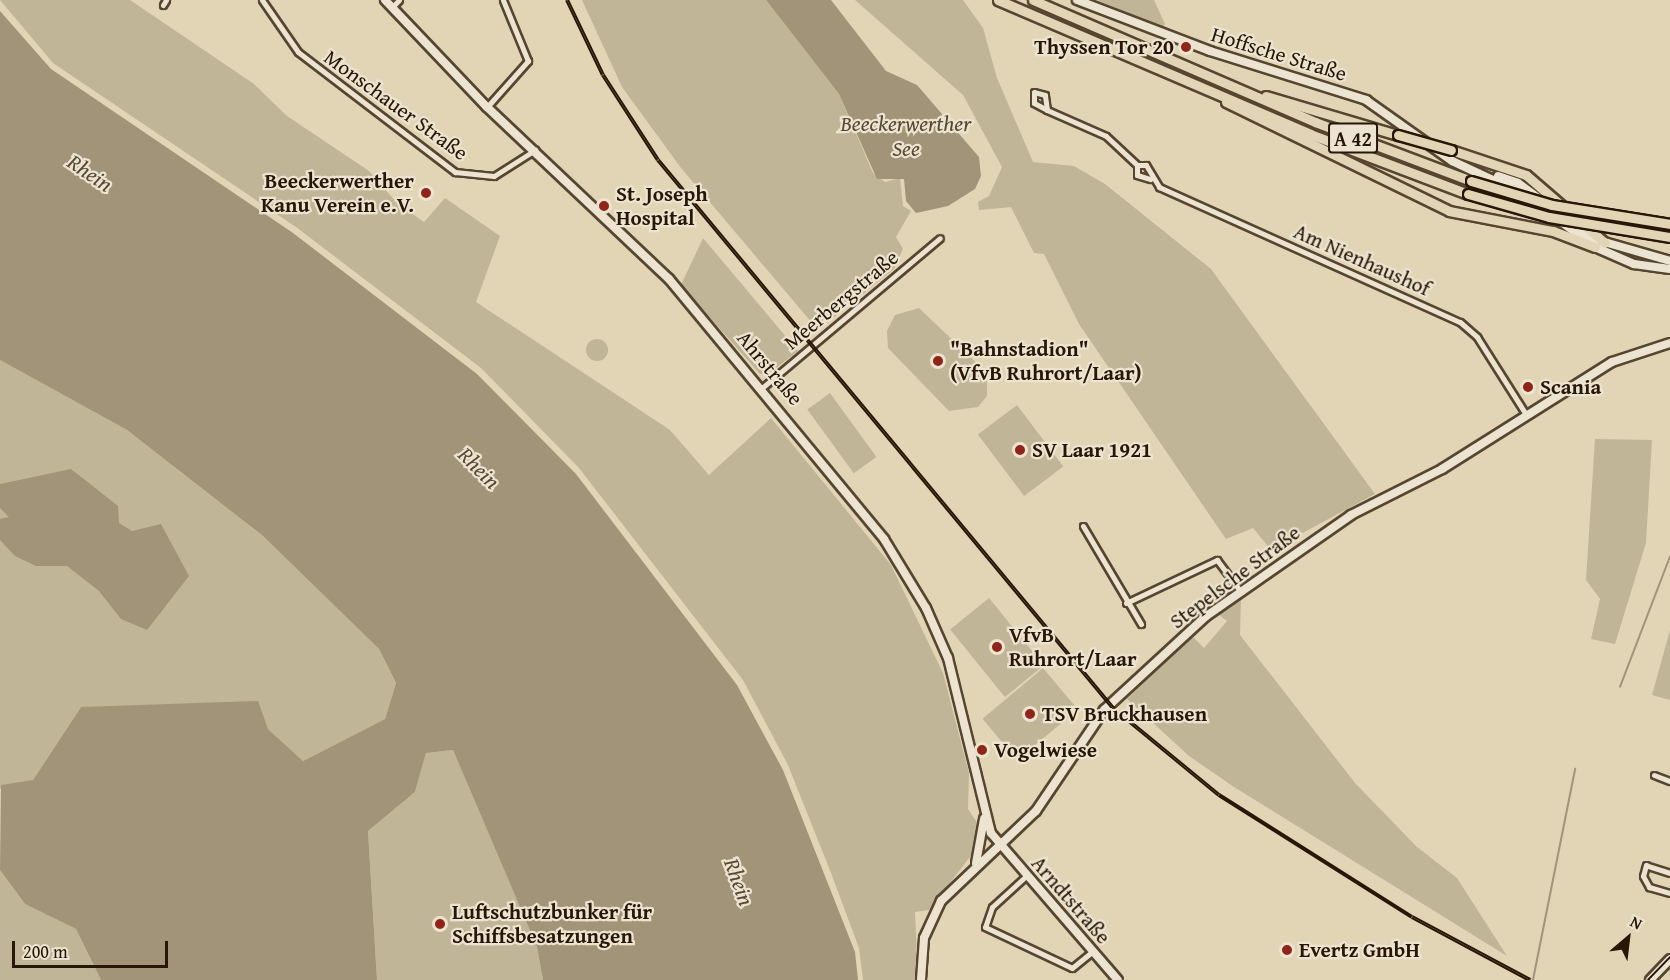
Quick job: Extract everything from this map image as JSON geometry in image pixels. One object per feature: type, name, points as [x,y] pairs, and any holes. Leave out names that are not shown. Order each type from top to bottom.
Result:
[{"type":"highway","name":"A 42","points":[[998,0],[1218,95],[1468,194],[1549,217],[1670,237]]},
{"type":"highway","name":"A 42","points":[[1033,0],[1237,89],[1471,181],[1552,205],[1670,224]]},
{"type":"highway","points":[[1237,89],[1451,150],[1526,176],[1605,243]]},
{"type":"highway","points":[[1218,95],[1236,110],[1442,208],[1553,231],[1594,247]]},
{"type":"street","name":"Monschauer Straße","points":[[262,0],[298,52],[455,172],[494,176],[534,150]]},
{"type":"street","name":"Ahrstraße","points":[[385,0],[487,107],[669,279],[763,387],[884,539],[926,608],[973,743],[984,814],[997,843]]},
{"type":"street","points":[[392,7],[399,0]]},
{"type":"street","points":[[487,107],[528,61],[503,0]]},
{"type":"street","name":"Hoffsche Straße","points":[[1077,0],[1210,51],[1366,100],[1459,164],[1529,197],[1594,247],[1634,264],[1670,269]]},
{"type":"street","name":"Am Nienhaushof","points":[[1047,110],[1106,136],[1137,165],[1149,168],[1150,179]]},
{"type":"street","name":"Hoffsche Straße","points":[[1459,164],[1518,183],[1605,243],[1636,255],[1670,261]]},
{"type":"street","name":"Am Nienhaushof","points":[[1137,165],[1137,175],[1460,322],[1477,337],[1525,414]]},
{"type":"street","name":"Meerbergstraße","points":[[763,387],[940,238]]},
{"type":"street","points":[[1634,264],[1636,255]]},
{"type":"street","name":"Stepelsche Straße","points":[[1655,348],[1670,337]]},
{"type":"street","name":"Stepelsche Straße","points":[[921,980],[924,939],[941,902],[997,843],[1036,811],[1104,710],[1240,591],[1351,515],[1442,469],[1525,414],[1612,362],[1670,343]]},
{"type":"street","points":[[1083,526],[1126,603],[1141,624]]},
{"type":"street","points":[[1126,603],[1217,560],[1240,591]]},
{"type":"street","points":[[1654,775],[1670,781]]},
{"type":"street","points":[[975,865],[984,814]]},
{"type":"street","name":"Arndtstraße","points":[[997,843],[1118,980]]},
{"type":"street","points":[[1670,873],[1646,866],[1643,876],[1649,887],[1670,893]]},
{"type":"street","points":[[1026,876],[992,907],[986,927],[1072,968],[1093,951]]},
{"type":"street","points":[[1650,980],[1670,959]]},
{"type":"shaded area","points":[[0,0],[130,0],[254,84],[287,116],[369,171],[397,203],[424,222],[445,198],[500,236],[476,302],[670,430],[709,475],[771,418],[891,565],[943,673],[969,773],[968,809],[978,824],[973,853],[929,910],[915,912],[918,980],[863,980],[859,948],[788,765],[743,680],[579,468],[481,368],[296,227],[53,63]]},
{"type":"shaded area","points":[[582,0],[766,0],[839,94],[873,173],[885,182],[900,178],[903,206],[911,211],[896,237],[903,249],[894,269],[818,330],[681,168],[622,87]]},
{"type":"shaded area","points":[[855,0],[963,0],[983,28],[997,78],[1033,162],[1074,166],[1105,184],[1211,269],[1375,494],[1271,550],[1253,528],[1226,539],[1079,324],[1044,254],[1034,253],[1011,207],[979,210],[978,202],[989,196],[1002,167],[963,95]]},
{"type":"shaded area","points":[[1097,0],[1154,0],[1165,24],[1163,27]]},
{"type":"shaded area","points":[[703,238],[798,351],[767,375],[760,374],[681,285]]},
{"type":"shaded area","name":"\"Bahnstadion\" (VfvB Ruhrort/Laar)","points":[[919,308],[987,373],[987,396],[978,407],[949,411],[888,348],[887,331],[895,315]]},
{"type":"shaded area","points":[[597,339],[605,342],[608,350],[605,358],[597,361],[589,358],[586,350],[589,342]]},
{"type":"shaded area","points":[[0,360],[127,430],[263,536],[379,649],[396,683],[385,719],[303,761],[268,729],[81,707],[33,780],[0,789]]},
{"type":"shaded area","points":[[830,393],[876,457],[854,473],[807,409]]},
{"type":"shaded area","name":"SV Laar 1921","points":[[1017,405],[1063,466],[1024,496],[978,434]]},
{"type":"shaded area","points":[[1595,439],[1652,440],[1646,543],[1615,644],[1591,639],[1600,599],[1586,580]]},
{"type":"shaded area","points":[[1241,597],[1240,635],[1355,783],[1417,847],[1457,878],[1507,956],[1234,787],[1189,756],[1127,699],[1192,636],[1204,648],[1227,621],[1218,614]]},
{"type":"shaded area","name":"VfvB Ruhrort/Laar","points":[[989,598],[1044,666],[1005,697],[950,629]]},
{"type":"shaded area","points":[[1670,630],[1670,700],[1652,695]]},
{"type":"shaded area","name":"TSV Bruckhausen","points":[[1043,668],[1078,709],[1017,760],[982,719]]},
{"type":"shaded area","points":[[453,750],[537,947],[543,980],[377,980],[368,831],[415,792],[426,753]]},
{"type":"shaded area","points":[[0,870],[25,904],[76,929],[101,980],[0,980]]},
{"type":"water","name":"Beeckerwerther See","points":[[766,0],[831,0],[886,71],[917,85],[979,157],[981,176],[975,189],[948,206],[916,213],[906,201],[904,179],[877,179],[839,94]]},
{"type":"water","name":"Rhein","points":[[0,11],[51,69],[293,233],[477,374],[576,474],[737,685],[783,770],[855,952],[858,980],[543,980],[537,947],[453,750],[426,753],[415,792],[368,831],[377,980],[101,980],[76,929],[25,904],[0,870],[1,785],[33,780],[81,707],[258,701],[268,729],[303,761],[385,719],[396,683],[379,649],[263,536],[127,430],[0,360]]},
{"type":"water","points":[[71,469],[118,506],[119,523],[132,531],[161,524],[189,576],[147,630],[121,619],[99,591],[67,566],[36,566],[15,556],[0,540],[0,519],[9,517],[0,508],[0,484]]},
{"type":"waterway","points":[[1620,687],[1670,557]]},
{"type":"waterway","points":[[1533,980],[1575,769]]},
{"type":"tram line","points":[[1648,980],[1670,957]]},
{"type":"railway","points":[[567,0],[603,75],[658,160],[1113,708],[1219,795],[1412,917],[1530,980]]},
{"type":"place","name":"Thyssen Tor 20","points":[[1186,47]]},
{"type":"place","name":"Beeckerwerther Kanu Verein e.V.","points":[[426,193]]},
{"type":"place","name":"St. Joseph Hospital","points":[[604,206]]},
{"type":"place","name":"\"Bahnstadion\" (VfvB Ruhrort/Laar)","points":[[938,361]]},
{"type":"place","name":"Scania","points":[[1528,387]]},
{"type":"place","name":"SV Laar 1921","points":[[1020,450]]},
{"type":"place","name":"VfvB Ruhrort/Laar","points":[[997,647]]},
{"type":"place","name":"TSV Bruckhausen","points":[[1030,714]]},
{"type":"place","name":"Vogelwiese","points":[[982,750]]},
{"type":"place","name":"Luftschutzbunker für Schiffsbesatzungen","points":[[440,924]]},
{"type":"place","name":"Evertz GmbH","points":[[1287,950]]}]
